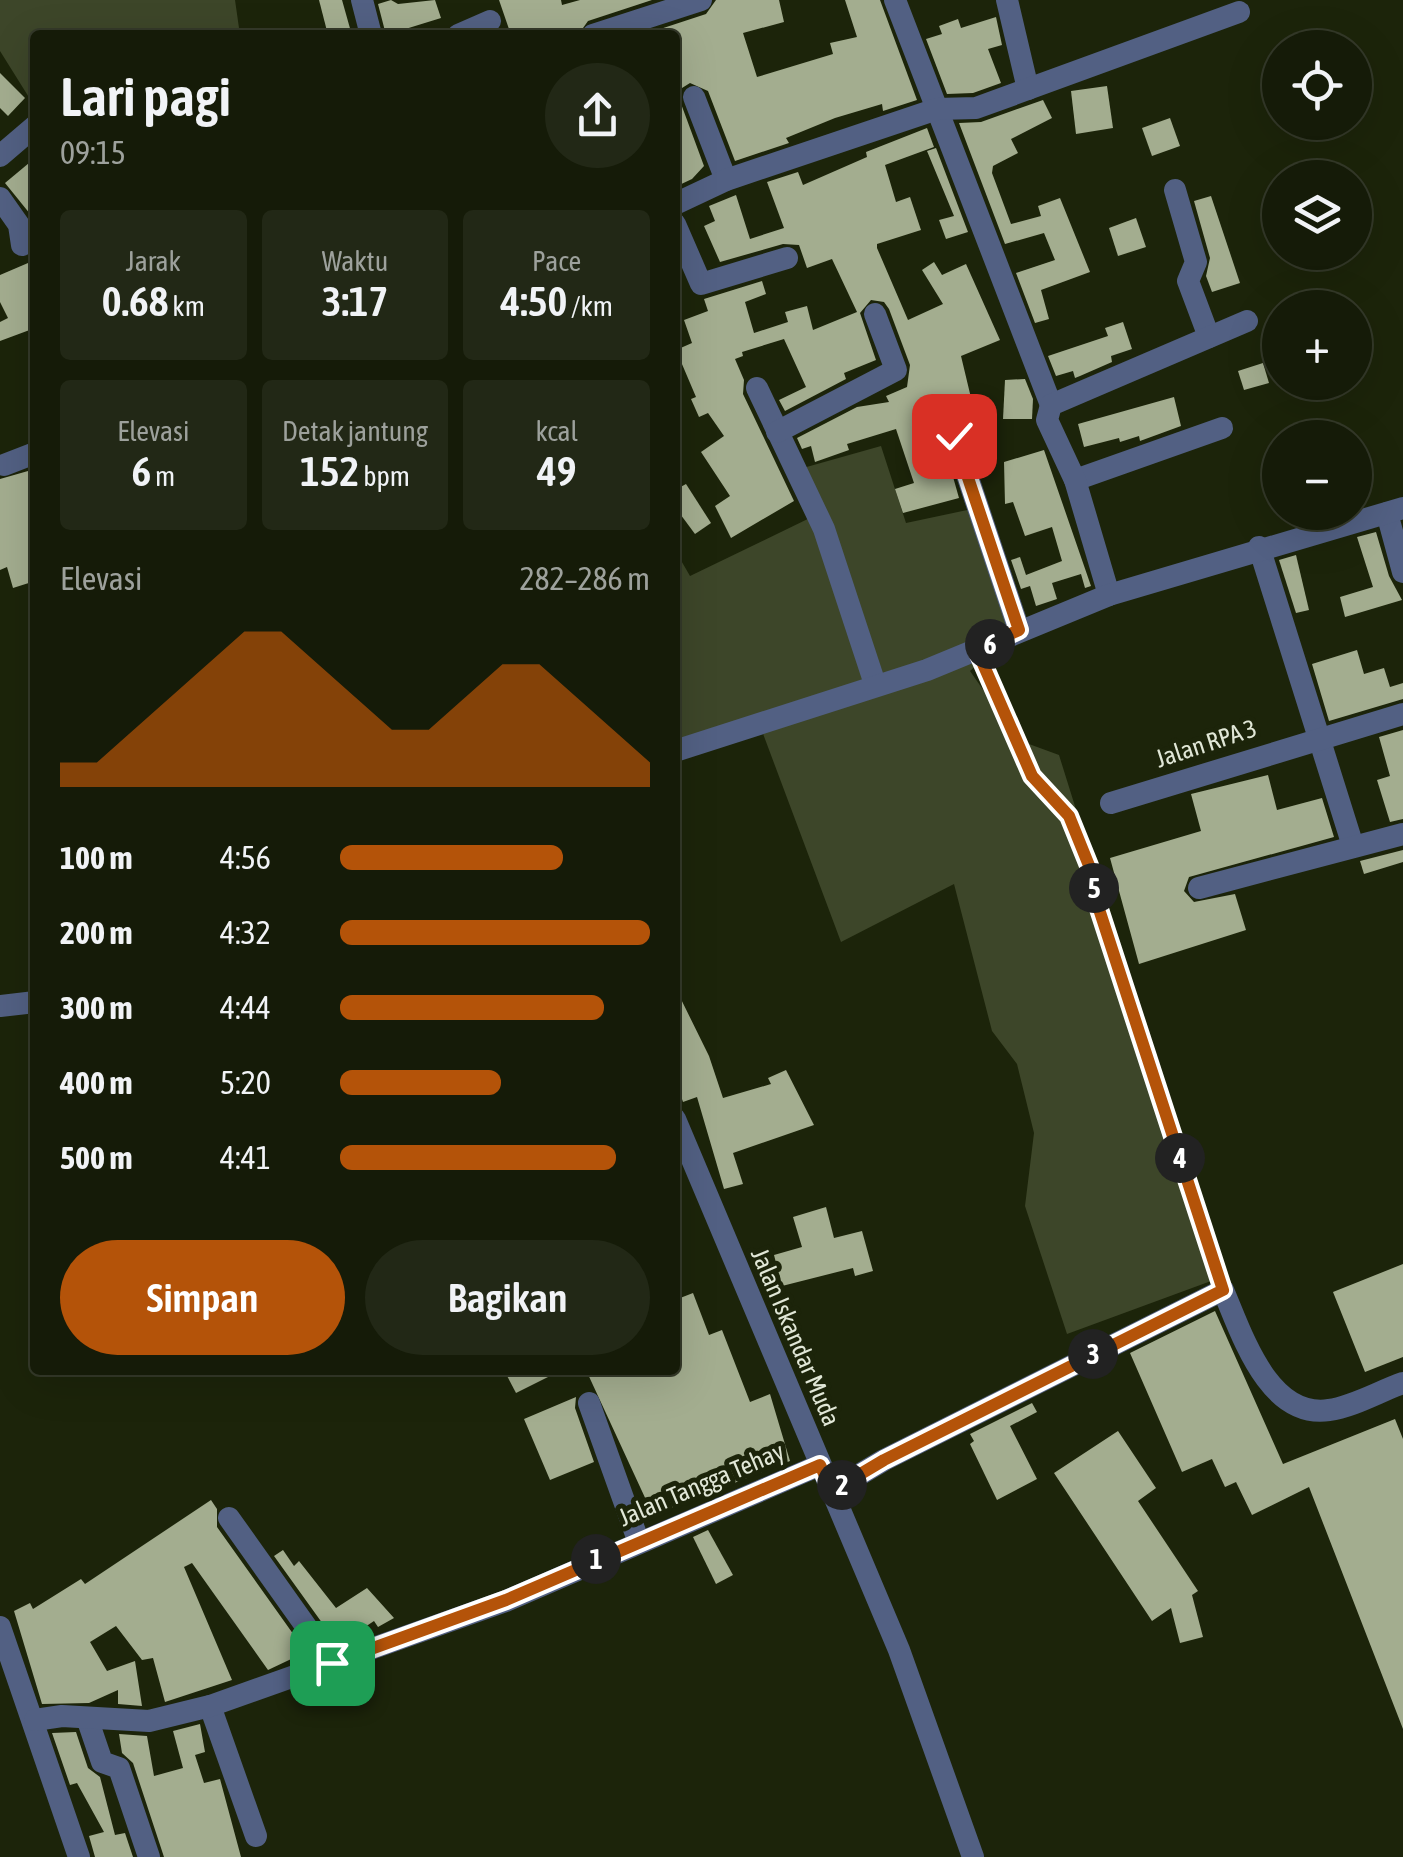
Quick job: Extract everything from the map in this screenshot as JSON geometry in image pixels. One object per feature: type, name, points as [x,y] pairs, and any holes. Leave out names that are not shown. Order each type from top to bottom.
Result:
[{"type":"street","points":[[362,0],[370,30]]},
{"type":"street","points":[[609,30],[702,0]]},
{"type":"street","points":[[896,0],[1051,405],[1047,420],[1075,480],[1109,595]]},
{"type":"street","points":[[1007,0],[1028,89]]},
{"type":"street","points":[[680,202],[726,180],[937,109],[976,108],[1239,12]]},
{"type":"street","points":[[469,30],[490,21]]},
{"type":"street","points":[[694,98],[726,180]]},
{"type":"street","points":[[0,156],[30,130]]},
{"type":"street","points":[[1174,190],[1197,268],[1188,277],[1209,338]]},
{"type":"street","points":[[0,198],[19,225],[22,245]]},
{"type":"street","points":[[680,236],[701,284],[787,258]]},
{"type":"street","points":[[777,432],[896,370],[875,314]]},
{"type":"street","points":[[1051,405],[1247,321]]},
{"type":"street","points":[[756,388],[824,529],[876,684]]},
{"type":"street","points":[[982,416],[960,419],[954,436],[1019,630]]},
{"type":"street","points":[[1075,480],[1222,428]]},
{"type":"street","points":[[4,465],[30,456]]},
{"type":"street","points":[[680,749],[927,670],[1109,595],[1259,547],[1395,511],[1403,572]]},
{"type":"street","points":[[1259,547],[1353,846]]},
{"type":"street","name":"Jalan RPA 3","points":[[1111,803],[1403,714]]},
{"type":"street","points":[[1199,888],[1403,834]]},
{"type":"street","points":[[0,1006],[30,1003]]},
{"type":"street","name":"Jalan Iskandar Muda","points":[[680,1131],[899,1650],[974,1857]]},
{"type":"street","points":[[832,1491],[884,1460],[1223,1290],[1267,1382],[1303,1410],[1330,1410],[1403,1383]]},
{"type":"street","points":[[588,1403],[638,1540]]},
{"type":"street","name":"Jalan Tangga Tehay","points":[[35,1720],[149,1721],[210,1706],[506,1600],[820,1465]]},
{"type":"street","points":[[229,1518],[332,1663]]},
{"type":"street","points":[[0,1628],[35,1720],[79,1857]]},
{"type":"street","points":[[210,1706],[256,1836]]},
{"type":"street","points":[[87,1718],[102,1762],[119,1768],[148,1857]]},
{"type":"path","points":[[977,650],[1032,776],[1069,816],[1090,868],[1098,906],[1223,1290]]},
{"type":"green space","points":[[0,0],[235,0],[239,30],[30,30],[30,99],[0,51]]},
{"type":"green space","points":[[881,446],[906,523],[972,509],[1010,636],[970,671],[1018,740],[1059,755],[1222,1277],[1067,1334],[1025,1206],[1034,1133],[1017,1064],[992,1031],[954,884],[841,942],[759,723],[680,757],[680,559],[690,576],[818,514],[803,468]]},
{"type":"building","points":[[319,0],[342,0],[350,30],[327,30]]},
{"type":"building","points":[[391,0],[398,4],[435,0],[441,18],[402,30],[385,30],[378,4]]},
{"type":"building","points":[[499,0],[561,0],[562,5],[580,0],[652,0],[588,21],[582,30],[509,30]]},
{"type":"building","points":[[716,0],[779,0],[784,22],[743,33],[757,77],[833,54],[830,43],[857,37],[845,0],[880,0],[917,100],[883,111],[882,104],[835,118],[786,138],[789,143],[735,161],[708,91],[690,83],[682,88],[680,101],[680,30],[657,30],[706,14]]},
{"type":"building","points":[[996,17],[1002,45],[988,49],[1001,83],[973,93],[947,94],[926,39],[942,34],[939,26],[958,19],[961,28]]},
{"type":"building","points":[[0,73],[25,98],[8,116],[0,108]]},
{"type":"building","points":[[1107,86],[1113,128],[1076,134],[1071,91]]},
{"type":"building","points":[[1043,100],[1052,118],[1011,139],[1018,153],[993,166],[992,173],[1011,224],[1041,216],[1038,206],[1060,198],[1090,272],[1041,290],[1049,319],[1035,323],[1016,273],[1055,260],[1044,233],[1005,244],[959,123],[981,122]]},
{"type":"building","points":[[680,101],[704,166],[680,185]]},
{"type":"building","points":[[1170,118],[1180,146],[1152,156],[1142,128]]},
{"type":"building","points":[[927,128],[934,147],[885,165],[896,202],[910,197],[921,230],[877,244],[877,248],[908,320],[943,304],[922,270],[934,262],[942,275],[966,264],[1000,340],[961,356],[972,402],[950,408],[940,431],[959,498],[903,513],[895,489],[914,483],[896,429],[847,444],[849,450],[815,462],[811,446],[802,449],[797,438],[857,407],[889,402],[886,396],[907,387],[910,365],[889,309],[884,302],[871,300],[860,313],[876,360],[844,373],[846,379],[785,411],[779,400],[806,387],[784,339],[742,352],[743,356],[735,359],[744,380],[743,394],[794,501],[731,538],[715,506],[730,496],[701,452],[724,436],[708,413],[699,417],[691,399],[696,397],[680,359],[680,348],[692,343],[684,320],[708,311],[704,299],[762,281],[766,294],[745,302],[754,333],[788,322],[785,312],[807,306],[813,330],[857,312],[832,259],[807,268],[799,245],[783,244],[720,262],[704,226],[715,221],[709,206],[736,195],[750,239],[784,228],[767,182],[798,172],[803,185],[867,157],[866,152]]},
{"type":"building","points":[[936,148],[968,232],[946,239],[939,220],[954,216],[927,151]]},
{"type":"building","points":[[30,162],[30,214],[5,183]]},
{"type":"building","points":[[1211,196],[1240,283],[1212,292],[1206,276],[1210,258],[1194,201]]},
{"type":"building","points":[[1136,218],[1146,247],[1118,256],[1109,228]]},
{"type":"building","points":[[30,262],[30,330],[0,341],[0,322],[8,318],[0,302],[0,275]]},
{"type":"building","points":[[1123,322],[1132,349],[1111,356],[1112,362],[1075,378],[1073,371],[1056,376],[1048,356],[1108,336],[1105,328]]},
{"type":"building","points":[[1262,363],[1262,385],[1244,390],[1238,371]]},
{"type":"building","points":[[1025,379],[1033,399],[1032,419],[1003,419],[1005,380]]},
{"type":"building","points":[[1174,397],[1181,426],[1140,441],[1139,436],[1120,442],[1119,438],[1084,447],[1078,424]]},
{"type":"building","points":[[1044,450],[1091,586],[1085,588],[1081,574],[1052,583],[1057,599],[1036,606],[1030,586],[1021,589],[1011,560],[1020,557],[1026,575],[1062,561],[1052,527],[1025,536],[1013,502],[1005,504],[1004,462]]},
{"type":"building","points":[[30,470],[30,583],[13,588],[7,567],[0,570],[0,479]]},
{"type":"building","points":[[686,484],[711,523],[695,534],[680,514],[680,487]]},
{"type":"building","points":[[1376,532],[1389,576],[1402,600],[1345,617],[1340,597],[1373,587],[1357,537]]},
{"type":"building","points":[[1296,555],[1309,610],[1296,613],[1279,560]]},
{"type":"building","points":[[1357,650],[1364,674],[1384,668],[1390,687],[1403,683],[1403,699],[1329,721],[1312,664]]},
{"type":"building","points":[[1403,730],[1403,819],[1390,822],[1377,780],[1390,776],[1379,737]]},
{"type":"building","points":[[1268,775],[1277,810],[1322,798],[1334,837],[1189,877],[1184,891],[1194,902],[1235,894],[1246,930],[1139,964],[1110,858],[1201,831],[1191,794]]},
{"type":"building","points":[[1403,850],[1403,862],[1364,874],[1360,861]]},
{"type":"building","points":[[680,997],[709,1056],[723,1098],[771,1084],[768,1078],[786,1070],[814,1125],[733,1153],[743,1184],[724,1189],[697,1097],[683,1102]]},
{"type":"building","points":[[826,1207],[834,1238],[862,1231],[873,1271],[855,1276],[853,1268],[782,1286],[774,1255],[802,1247],[793,1217]]},
{"type":"building","points":[[1403,1264],[1403,1357],[1365,1372],[1333,1292]]},
{"type":"building","points":[[693,1293],[709,1335],[722,1330],[750,1402],[770,1394],[790,1461],[653,1515],[588,1375],[680,1375],[680,1298]]},
{"type":"building","points":[[1215,1311],[1283,1464],[1395,1419],[1403,1439],[1403,1729],[1309,1487],[1252,1515],[1236,1482],[1225,1487],[1212,1459],[1182,1472],[1130,1353]]},
{"type":"building","points":[[507,1375],[552,1375],[516,1393]]},
{"type":"building","points":[[576,1397],[575,1408],[594,1462],[550,1480],[524,1419]]},
{"type":"building","points":[[1032,1403],[1037,1412],[1010,1426],[1037,1479],[997,1500],[970,1444],[974,1441],[970,1434]]},
{"type":"building","points":[[1118,1431],[1156,1488],[1138,1501],[1198,1591],[1192,1595],[1203,1637],[1180,1643],[1171,1608],[1152,1621],[1054,1473]]},
{"type":"building","points":[[211,1500],[217,1509],[217,1527],[306,1652],[268,1670],[192,1563],[184,1567],[232,1680],[165,1702],[153,1658],[142,1660],[116,1626],[90,1642],[107,1671],[135,1661],[142,1706],[118,1704],[118,1690],[89,1703],[42,1704],[14,1611],[30,1603],[33,1609],[81,1579],[85,1584]]},
{"type":"building","points":[[708,1530],[733,1575],[716,1584],[693,1537]]},
{"type":"building","points":[[283,1550],[294,1566],[299,1561],[336,1608],[367,1588],[394,1618],[378,1627],[374,1621],[338,1645],[274,1556]]},
{"type":"building","points":[[200,1724],[205,1752],[195,1755],[204,1783],[220,1779],[241,1857],[164,1857],[133,1763],[122,1753],[119,1734],[147,1736],[154,1776],[183,1768],[173,1731]]},
{"type":"building","points":[[76,1732],[88,1768],[100,1777],[115,1835],[125,1833],[133,1857],[95,1857],[89,1836],[104,1832],[77,1783],[70,1785],[52,1733]]},
{"type":"route","points":[[332,1663],[506,1600],[820,1465],[832,1491],[884,1460],[1223,1290],[1098,906],[1090,868],[1069,816],[1032,776],[977,650],[1019,630],[954,436]]}]
